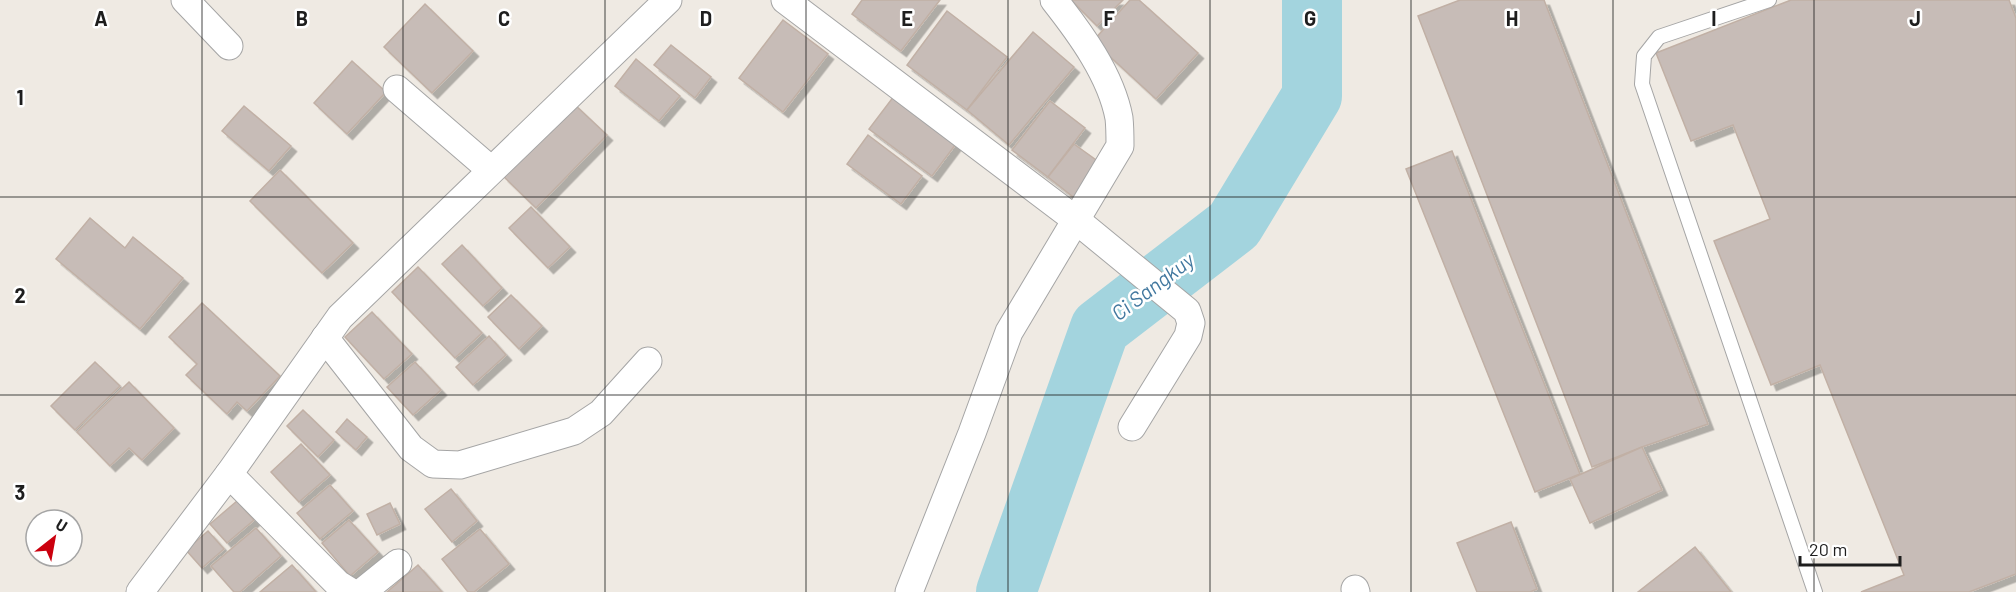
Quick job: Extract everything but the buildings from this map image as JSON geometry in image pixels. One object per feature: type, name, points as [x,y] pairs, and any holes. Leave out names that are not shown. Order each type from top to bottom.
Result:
[{"type":"street","points":[[185,0],[229,46]]},
{"type":"street","points":[[140,592],[229,474],[340,317],[668,0]]},
{"type":"street","points":[[785,0],[1076,220],[1187,311],[1191,323],[1188,336],[1132,426]]},
{"type":"street","points":[[909,592],[1009,332],[1120,146],[1119,118],[1108,87],[1084,39],[1054,0]]},
{"type":"street","points":[[397,89],[491,170]]},
{"type":"street","points":[[325,338],[411,448],[433,464],[460,465],[574,431],[601,413],[648,361]]},
{"type":"street","points":[[229,474],[338,584],[351,592]]},
{"type":"street","points":[[362,592],[398,563]]},
{"type":"lane","points":[[1769,0],[1659,37],[1644,56],[1642,84],[1815,592]]},
{"type":"waterway","name":"Ci Sangkuy","points":[[1006,592],[1100,328],[1234,225],[1312,96],[1312,0]]}]
